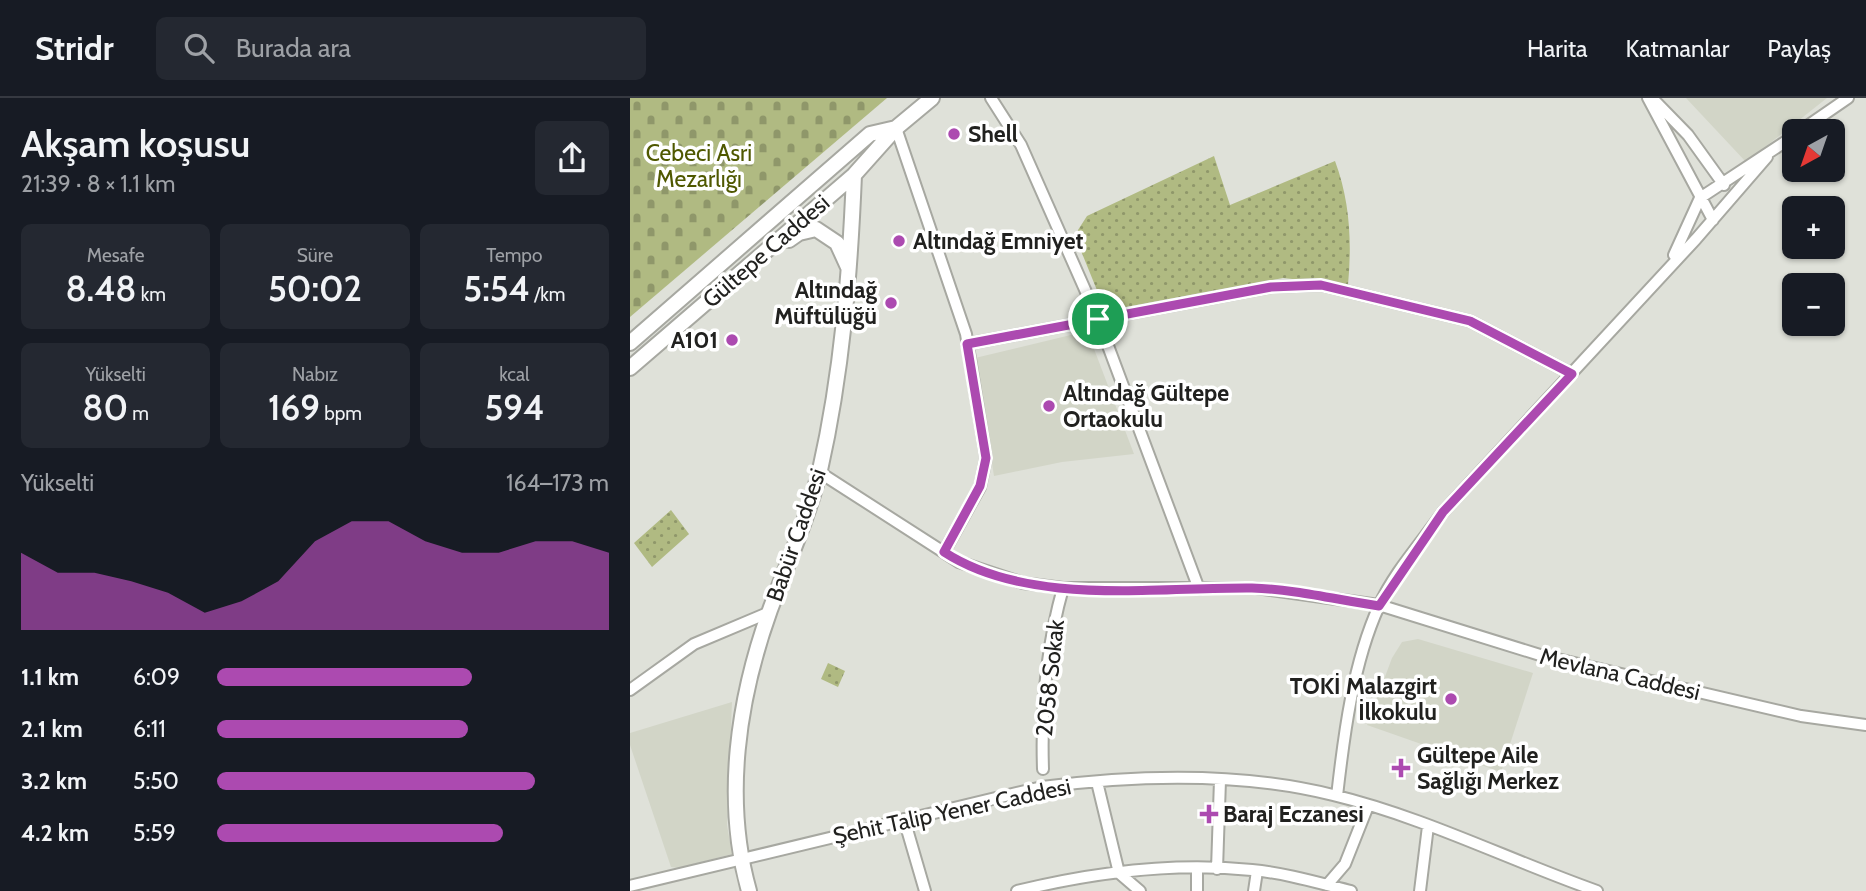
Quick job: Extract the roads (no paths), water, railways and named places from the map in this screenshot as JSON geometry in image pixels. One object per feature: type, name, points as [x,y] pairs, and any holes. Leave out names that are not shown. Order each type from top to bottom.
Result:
[{"type":"main road","name":"Gültepe Caddesi","points":[[630,368],[854,175],[896,128],[932,98]]},
{"type":"main road","name":"Gültepe Caddesi","points":[[630,342],[870,134],[896,128]]},
{"type":"main road","name":"Babür Caddesi","points":[[749,891],[740,859],[737,757],[743,708],[750,672],[819,472],[838,377],[854,175]]},
{"type":"main road","points":[[778,241],[784,243],[799,233],[816,229],[837,243],[848,269]]},
{"type":"street","points":[[991,98],[1021,145],[1098,319],[1199,589]]},
{"type":"street","points":[[1650,98],[1688,135],[1721,182],[1734,194]]},
{"type":"street","points":[[1650,98],[1713,220]]},
{"type":"street","points":[[1817,119],[1848,98]]},
{"type":"street","points":[[896,128],[967,344],[986,458],[980,486],[944,552]]},
{"type":"street","points":[[1668,268],[1700,198],[1721,182],[1767,157],[1782,145]]},
{"type":"street","points":[[1337,796],[1349,704],[1379,606],[1443,512],[1713,220],[1767,157]]},
{"type":"street","points":[[967,344],[1271,287],[1321,285],[1470,321],[1572,374]]},
{"type":"street","name":"Mevlana Caddesi","points":[[819,472],[944,552],[988,573],[1023,583],[1063,588],[1256,588],[1379,606],[1552,658],[1801,716],[1866,725]]},
{"type":"street","name":"2058 Sokak","points":[[1044,769],[1041,713],[1050,637],[1063,588]]},
{"type":"street","points":[[630,690],[694,644],[770,612]]},
{"type":"street","points":[[1217,869],[1220,780]]},
{"type":"street","name":"Şehit Talip Yener Caddesi","points":[[630,886],[1042,787],[1097,782],[1220,780],[1259,782],[1337,796],[1428,826],[1574,887],[1597,891]]},
{"type":"street","points":[[1097,782],[1119,873],[1140,891]]},
{"type":"street","points":[[1327,885],[1345,864],[1368,806]]},
{"type":"street","points":[[904,819],[925,891]]},
{"type":"street","points":[[1420,891],[1428,826]]},
{"type":"street","points":[[1197,868],[1197,891]]},
{"type":"street","points":[[1017,891],[1119,873],[1197,868],[1257,871],[1352,891]]},
{"type":"street","points":[[1254,891],[1257,871]]},
{"type":"place","name":"Shell","points":[[954,134]]},
{"type":"place","name":"Altındağ Emniyet","points":[[899,241]]},
{"type":"place","name":"Altındağ Müftülüğü","points":[[891,303]]},
{"type":"place","name":"A101","points":[[732,340]]},
{"type":"place","name":"Altındağ Gültepe Ortaokulu","points":[[1049,406]]},
{"type":"place","name":"TOKİ Malazgirt İlkokulu","points":[[1451,699]]},
{"type":"place","name":"Gültepe Aile Sağlığı Merkez","points":[[1401,768]]},
{"type":"place","name":"Baraj Eczanesi","points":[[1209,814]]},
{"type":"park label","name":"Cebeci Asri Mezarlığı","points":[[699,166]]}]
